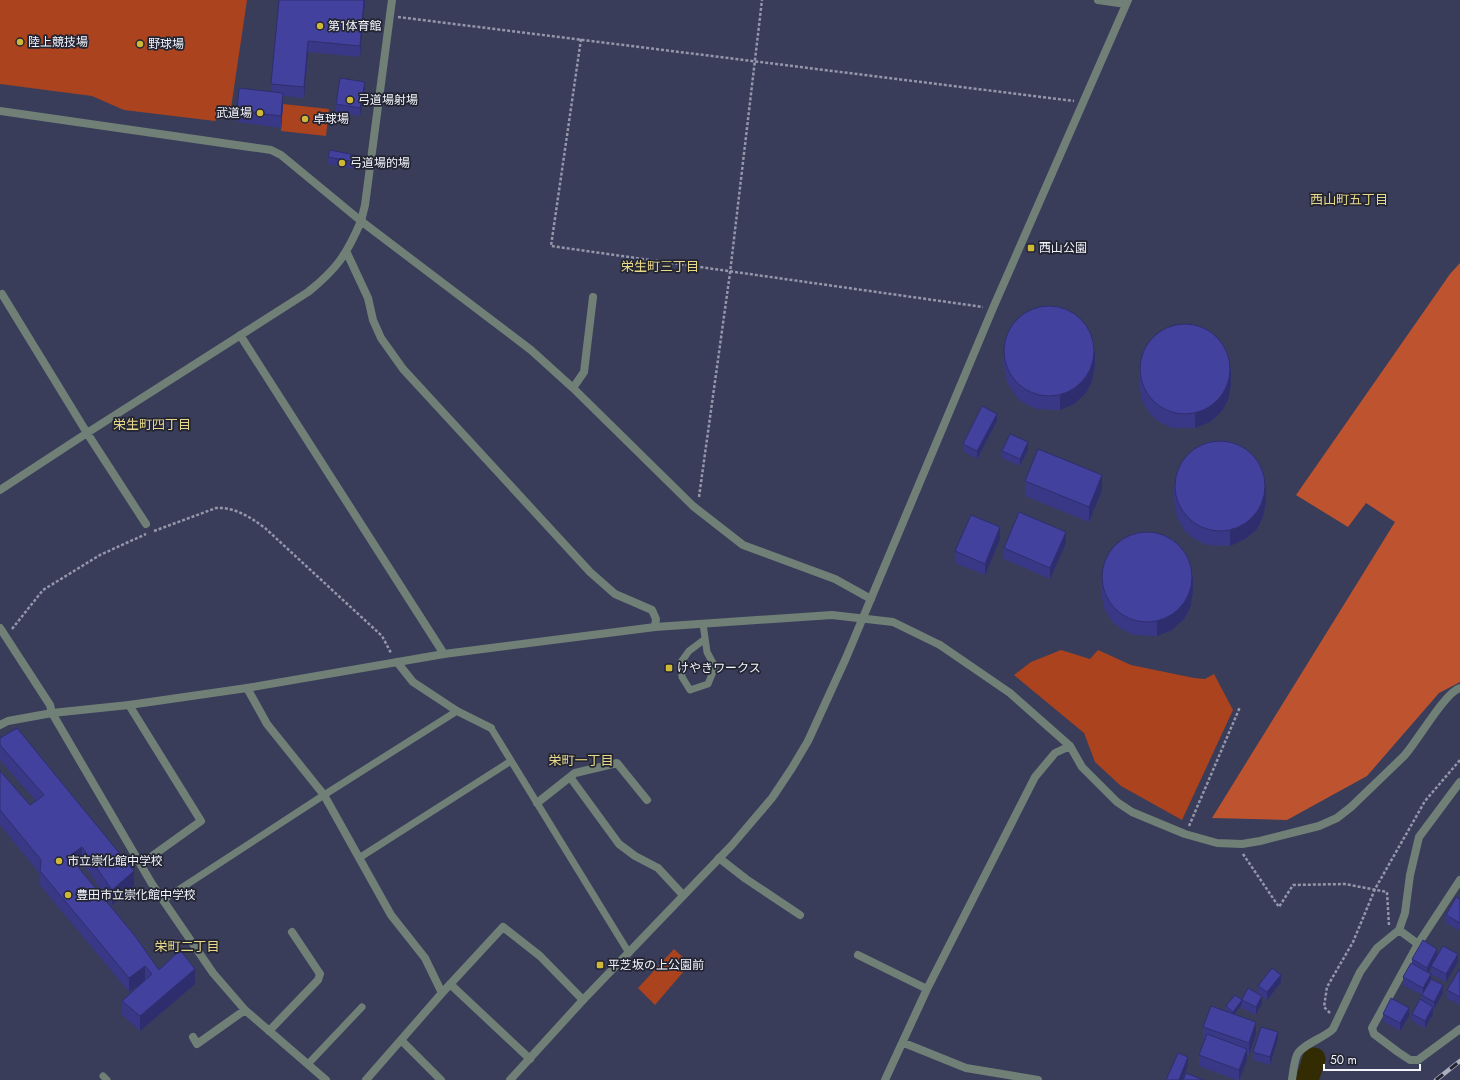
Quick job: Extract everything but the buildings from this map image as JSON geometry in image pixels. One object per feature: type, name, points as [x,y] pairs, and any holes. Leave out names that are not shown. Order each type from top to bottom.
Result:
[{"type":"street","points":[[0,490],[86,433],[308,292],[330,274],[347,253],[361,221],[365,205],[392,0]]},
{"type":"street","points":[[510,1080],[582,1000],[719,858],[772,798],[808,741],[846,658],[993,308],[1127,2],[1098,0]]},
{"type":"street","points":[[0,111],[271,150],[281,155],[361,221],[531,350],[573,388],[693,506],[743,545],[835,579],[871,599]]},
{"type":"street","points":[[347,253],[368,298],[373,320],[381,338],[403,369],[590,572],[615,594],[652,610],[656,619],[656,628]]},
{"type":"street","points":[[2,294],[86,433],[146,524]]},
{"type":"street","points":[[573,388],[584,372],[593,297]]},
{"type":"street","points":[[240,335],[444,654]]},
{"type":"street","points":[[0,725],[8,721],[52,713],[129,705],[247,688],[395,659],[656,628],[832,615],[892,622],[940,645],[1010,693],[1070,746],[1082,768],[1117,802],[1132,812],[1185,834],[1217,843],[1242,844],[1320,826],[1337,818],[1351,807],[1404,756],[1450,693],[1460,688]]},
{"type":"street","points":[[0,628],[50,705],[52,713],[163,900],[213,973],[244,1010],[326,1080]]},
{"type":"street","points":[[395,659],[413,682],[457,711],[491,728]]},
{"type":"street","points":[[247,688],[267,724],[324,795],[391,914],[425,958],[442,993]]},
{"type":"street","points":[[129,705],[201,821],[141,864]]},
{"type":"street","points":[[885,1080],[904,1043],[927,989],[1035,777],[1056,753],[1070,746]]},
{"type":"street","points":[[537,803],[575,773],[617,763],[647,800]]},
{"type":"street","points":[[570,777],[619,844],[635,856],[658,868],[683,895]]},
{"type":"street","points":[[1292,1080],[1297,1054],[1304,1046],[1326,1036],[1337,1021],[1345,1001],[1360,972],[1377,948],[1398,930],[1405,913],[1410,875],[1419,837],[1460,782]]},
{"type":"street","points":[[719,858],[746,879],[800,916]]},
{"type":"street","points":[[1460,880],[1418,944],[1372,1028],[1374,1034],[1410,1060],[1418,1060],[1460,1028]]},
{"type":"street","points":[[1452,891],[1460,895]]},
{"type":"street","points":[[366,1080],[450,984],[503,927],[540,956],[582,1000]]},
{"type":"street","points":[[1398,930],[1418,944]]},
{"type":"street","points":[[269,1031],[318,980],[320,974],[292,932]]},
{"type":"street","points":[[858,955],[927,989]]},
{"type":"street","points":[[450,984],[530,1059]]},
{"type":"street","points":[[194,1037],[197,1044],[244,1010]]},
{"type":"street","points":[[401,1040],[441,1080]]},
{"type":"street","points":[[904,1043],[966,1068],[1038,1080]]},
{"type":"lane","points":[[703,624],[707,652],[715,667],[708,684],[690,690],[682,677],[681,662],[689,651],[705,639]]},
{"type":"lane","points":[[163,900],[324,795],[457,711]]},
{"type":"lane","points":[[491,728],[628,953]]},
{"type":"lane","points":[[359,858],[511,761]]},
{"type":"lane","points":[[308,1064],[362,1007]]},
{"type":"path","points":[[693,506],[699,498],[730,273],[762,0]]},
{"type":"path","points":[[390,16],[756,60],[1084,102]]},
{"type":"path","points":[[580,39],[550,246],[730,273],[993,308]]},
{"type":"path","points":[[6,636],[43,590],[100,555],[154,531],[216,508],[223,507],[244,513],[265,528],[382,636],[395,659]]},
{"type":"path","points":[[1185,834],[1240,707]]},
{"type":"path","points":[[1337,1021],[1324,1007],[1327,987],[1353,942],[1374,891],[1426,800],[1460,760]]},
{"type":"path","points":[[1242,844],[1241,852],[1279,907],[1293,885],[1345,884],[1374,891],[1387,892],[1389,938]]},
{"type":"shaded area","name":"野球場","points":[[0,0],[247,0],[231,108],[215,121],[124,110],[92,96],[0,84]]},
{"type":"shaded area","name":"卓球場","points":[[283,104],[329,109],[326,136],[281,131]]},
{"type":"shaded area","points":[[1460,263],[1460,682],[1439,693],[1367,776],[1287,820],[1212,818],[1395,522],[1366,503],[1348,527],[1296,495],[1450,274]]},
{"type":"shaded area","points":[[1061,650],[1090,659],[1098,650],[1131,665],[1194,678],[1205,679],[1214,674],[1233,710],[1182,820],[1121,786],[1095,762],[1084,733],[1014,675],[1031,662]]},
{"type":"shaded area","points":[[674,949],[690,964],[655,1005],[638,988]]},
{"type":"waterway","points":[[1307,1080],[1314,1059]]},
{"type":"railway","points":[[1436,1080],[1460,1061]]},
{"type":"place","name":"第1体育館","points":[[320,26]]},
{"type":"place","name":"陸上競技場","points":[[20,42]]},
{"type":"place","name":"野球場","points":[[140,44]]},
{"type":"place","name":"弓道場射場","points":[[350,100]]},
{"type":"place","name":"武道場","points":[[260,113]]},
{"type":"place","name":"卓球場","points":[[305,119]]},
{"type":"place","name":"弓道場的場","points":[[342,163]]},
{"type":"place","name":"西山公園","points":[[1031,248]]},
{"type":"place","name":"けやきワークス","points":[[669,668]]},
{"type":"place","name":"市立崇化館中学校","points":[[59,861]]},
{"type":"place","name":"豊田市立崇化館中学校","points":[[68,895]]},
{"type":"place","name":"平芝坂の上公園前","points":[[600,965]]},
{"type":"district","name":"西山町五丁目","points":[[1349,199]]},
{"type":"district","name":"栄生町三丁目","points":[[660,266]]},
{"type":"district","name":"栄生町四丁目","points":[[152,424]]},
{"type":"district","name":"栄町一丁目","points":[[581,760]]},
{"type":"district","name":"栄町二丁目","points":[[187,946]]}]
